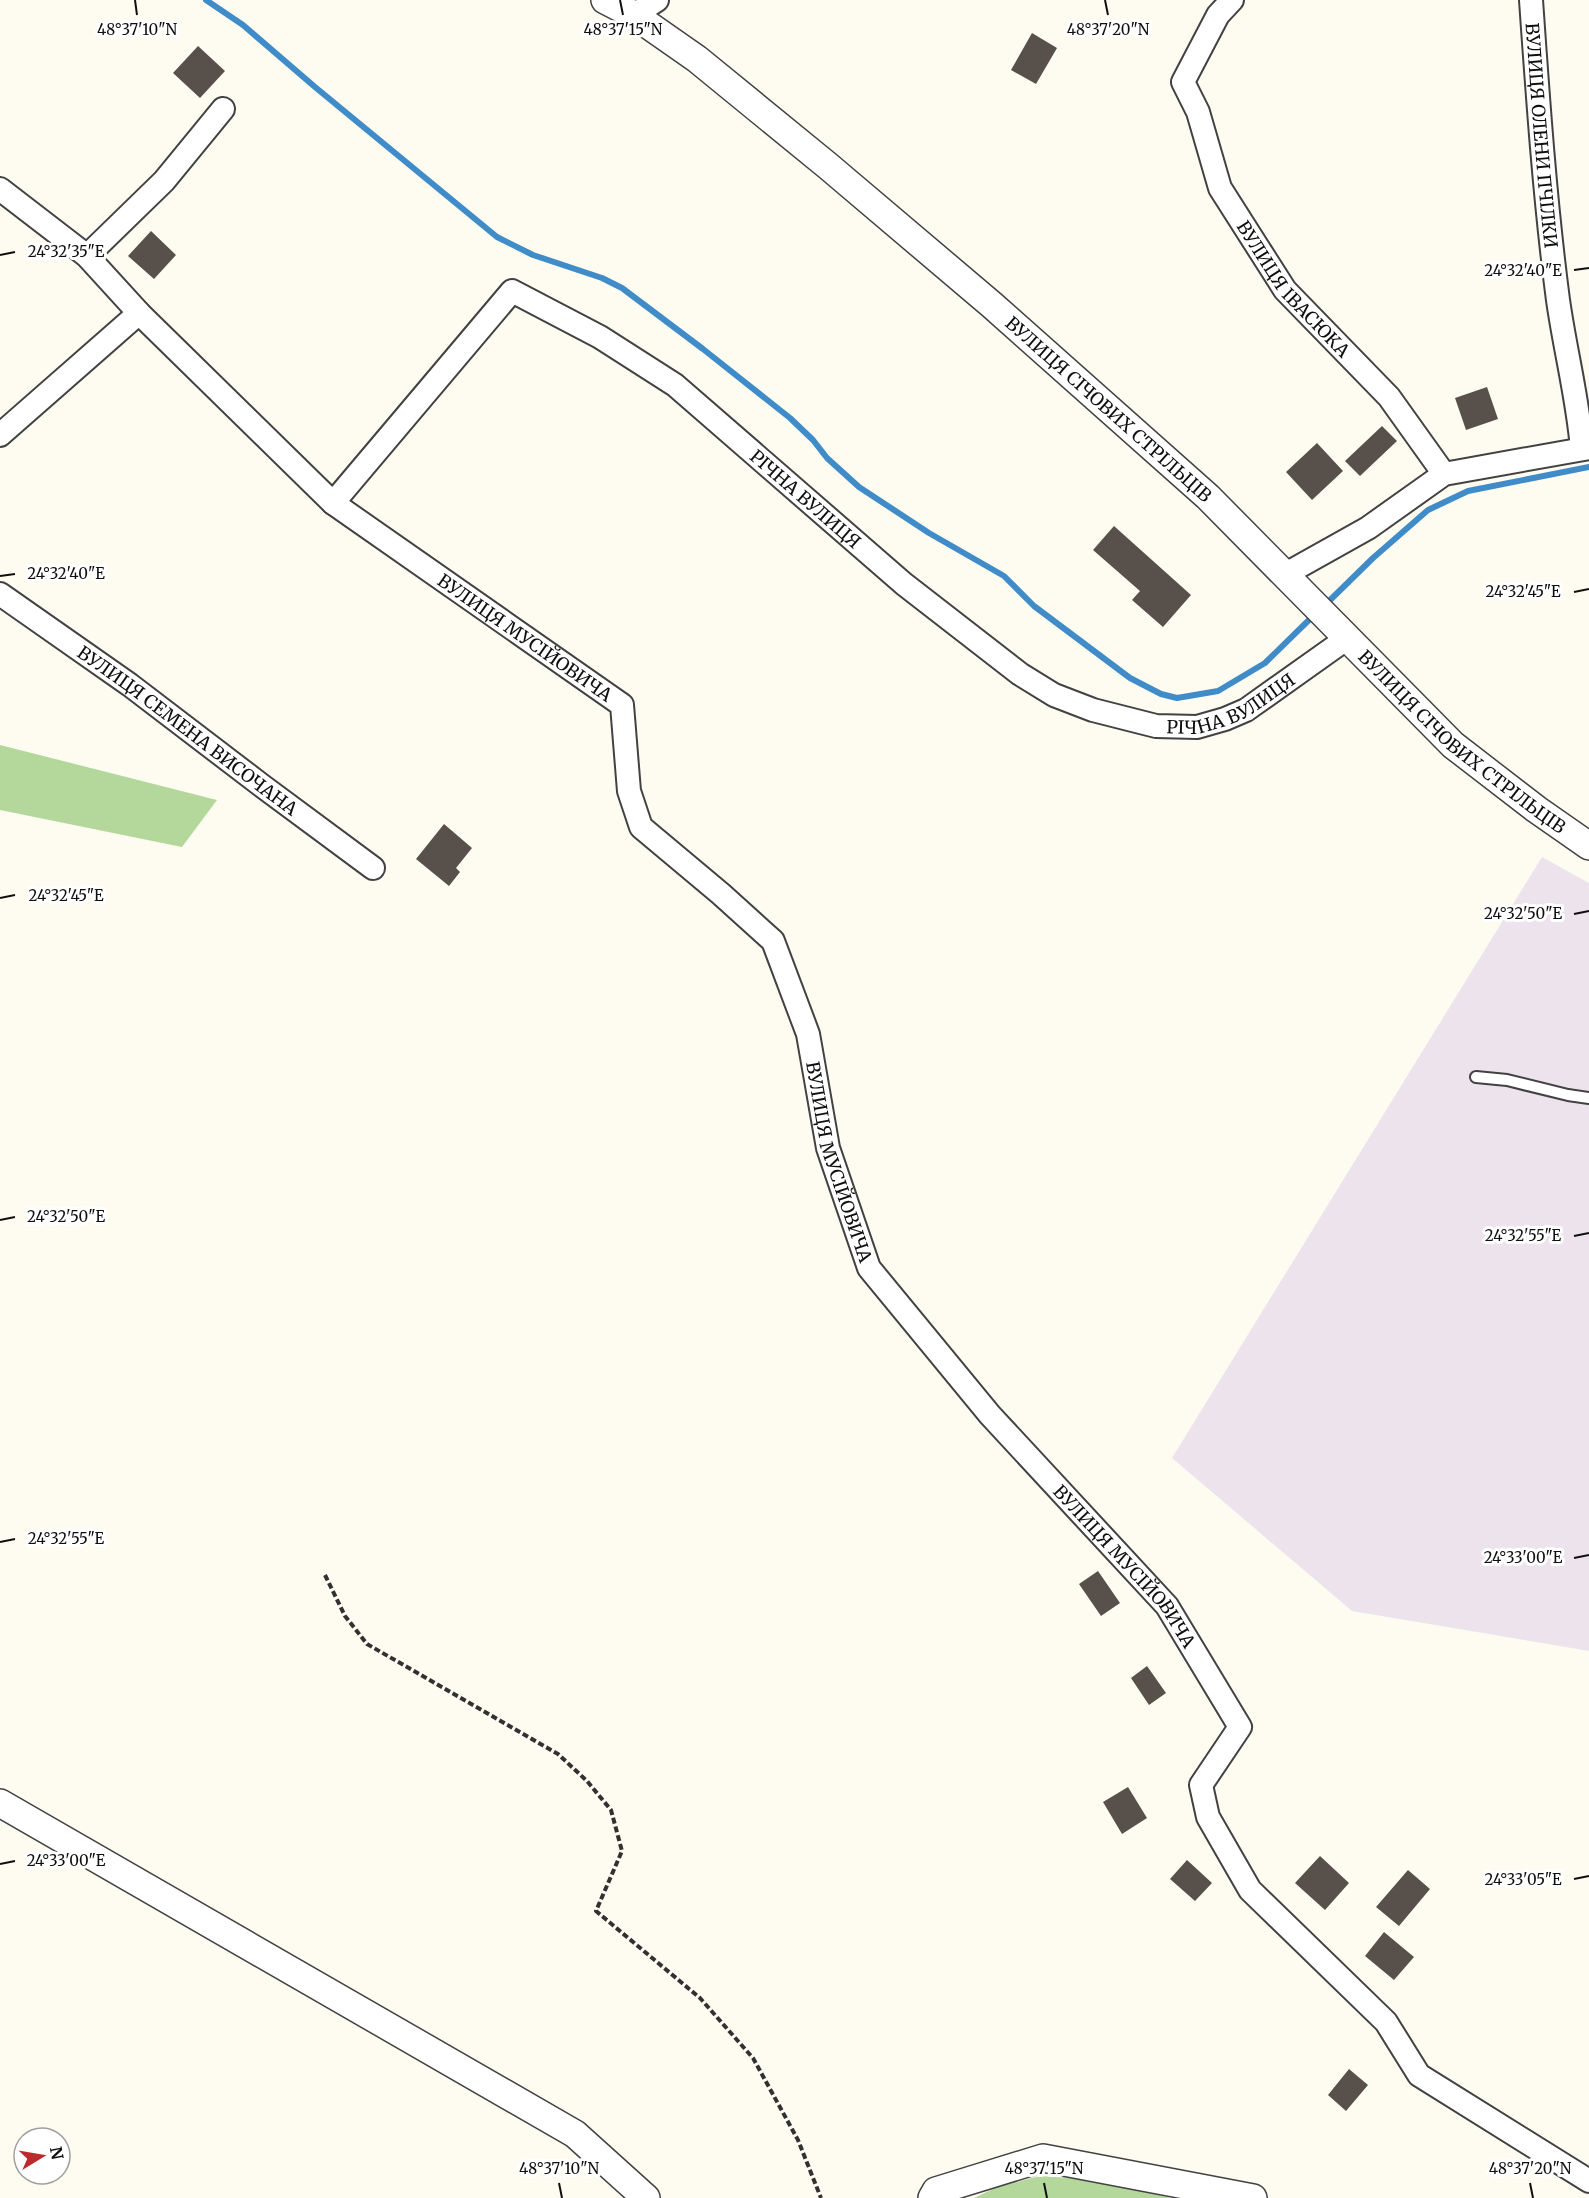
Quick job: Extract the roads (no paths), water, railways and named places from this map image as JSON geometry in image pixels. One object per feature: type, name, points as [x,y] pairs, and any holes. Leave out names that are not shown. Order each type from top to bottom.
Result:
[{"type":"street","name":"ВУЛИЦЯ СІЧОВИХ СТРІЛЬЦІВ","points":[[605,0],[634,15],[697,59],[992,305],[1208,497],[1453,745],[1536,809],[1589,846]]},
{"type":"street","points":[[634,15],[657,0]]},
{"type":"street","name":"ВУЛИЦЯ ІВАСЮКА","points":[[1232,0],[1218,15],[1183,82],[1198,112],[1220,188],[1285,290],[1389,397],[1444,474]]},
{"type":"street","name":"ВУЛИЦЯ ОЛЕНИ ПЧІЛКИ","points":[[1531,0],[1544,177],[1558,302],[1585,449]]},
{"type":"street","points":[[87,256],[164,181],[223,109]]},
{"type":"street","name":"ВУЛИЦЯ МУСІЙОВИЧА","points":[[0,189],[87,256],[139,313],[333,503],[622,705],[628,791],[641,827],[773,941],[808,1034],[828,1148],[869,1268],[990,1415],[1167,1606],[1240,1727],[1201,1785],[1208,1818],[1250,1890],[1386,2022],[1419,2075],[1589,2181]]},
{"type":"street","name":"РІЧНА ВУЛИЦЯ","points":[[333,503],[512,291],[600,337],[675,386],[904,584],[1020,674],[1054,695],[1093,710],[1156,726],[1197,727],[1246,710],[1338,630]]},
{"type":"street","points":[[0,435],[139,313]]},
{"type":"street","points":[[1284,575],[1368,528],[1444,474],[1585,449]]},
{"type":"street","name":"ВУЛИЦЯ СЕМЕНА ВИСОЧАНА","points":[[0,594],[130,685],[374,868]]},
{"type":"street","points":[[0,1803],[576,2134],[646,2198]]},
{"type":"street","points":[[932,2198],[936,2191],[1044,2158],[1253,2198]]},
{"type":"lane","points":[[1476,1077],[1507,1080],[1589,1098]]},
{"type":"waterway","points":[[206,0],[243,25],[497,237],[533,255],[602,278],[622,288],[790,418],[813,440],[827,458],[859,487],[929,533],[1004,576],[1034,606],[1130,678],[1161,694],[1177,698],[1218,691],[1265,663],[1314,615]]},
{"type":"waterway","points":[[1324,606],[1373,558],[1428,510],[1468,491],[1589,467]]}]
